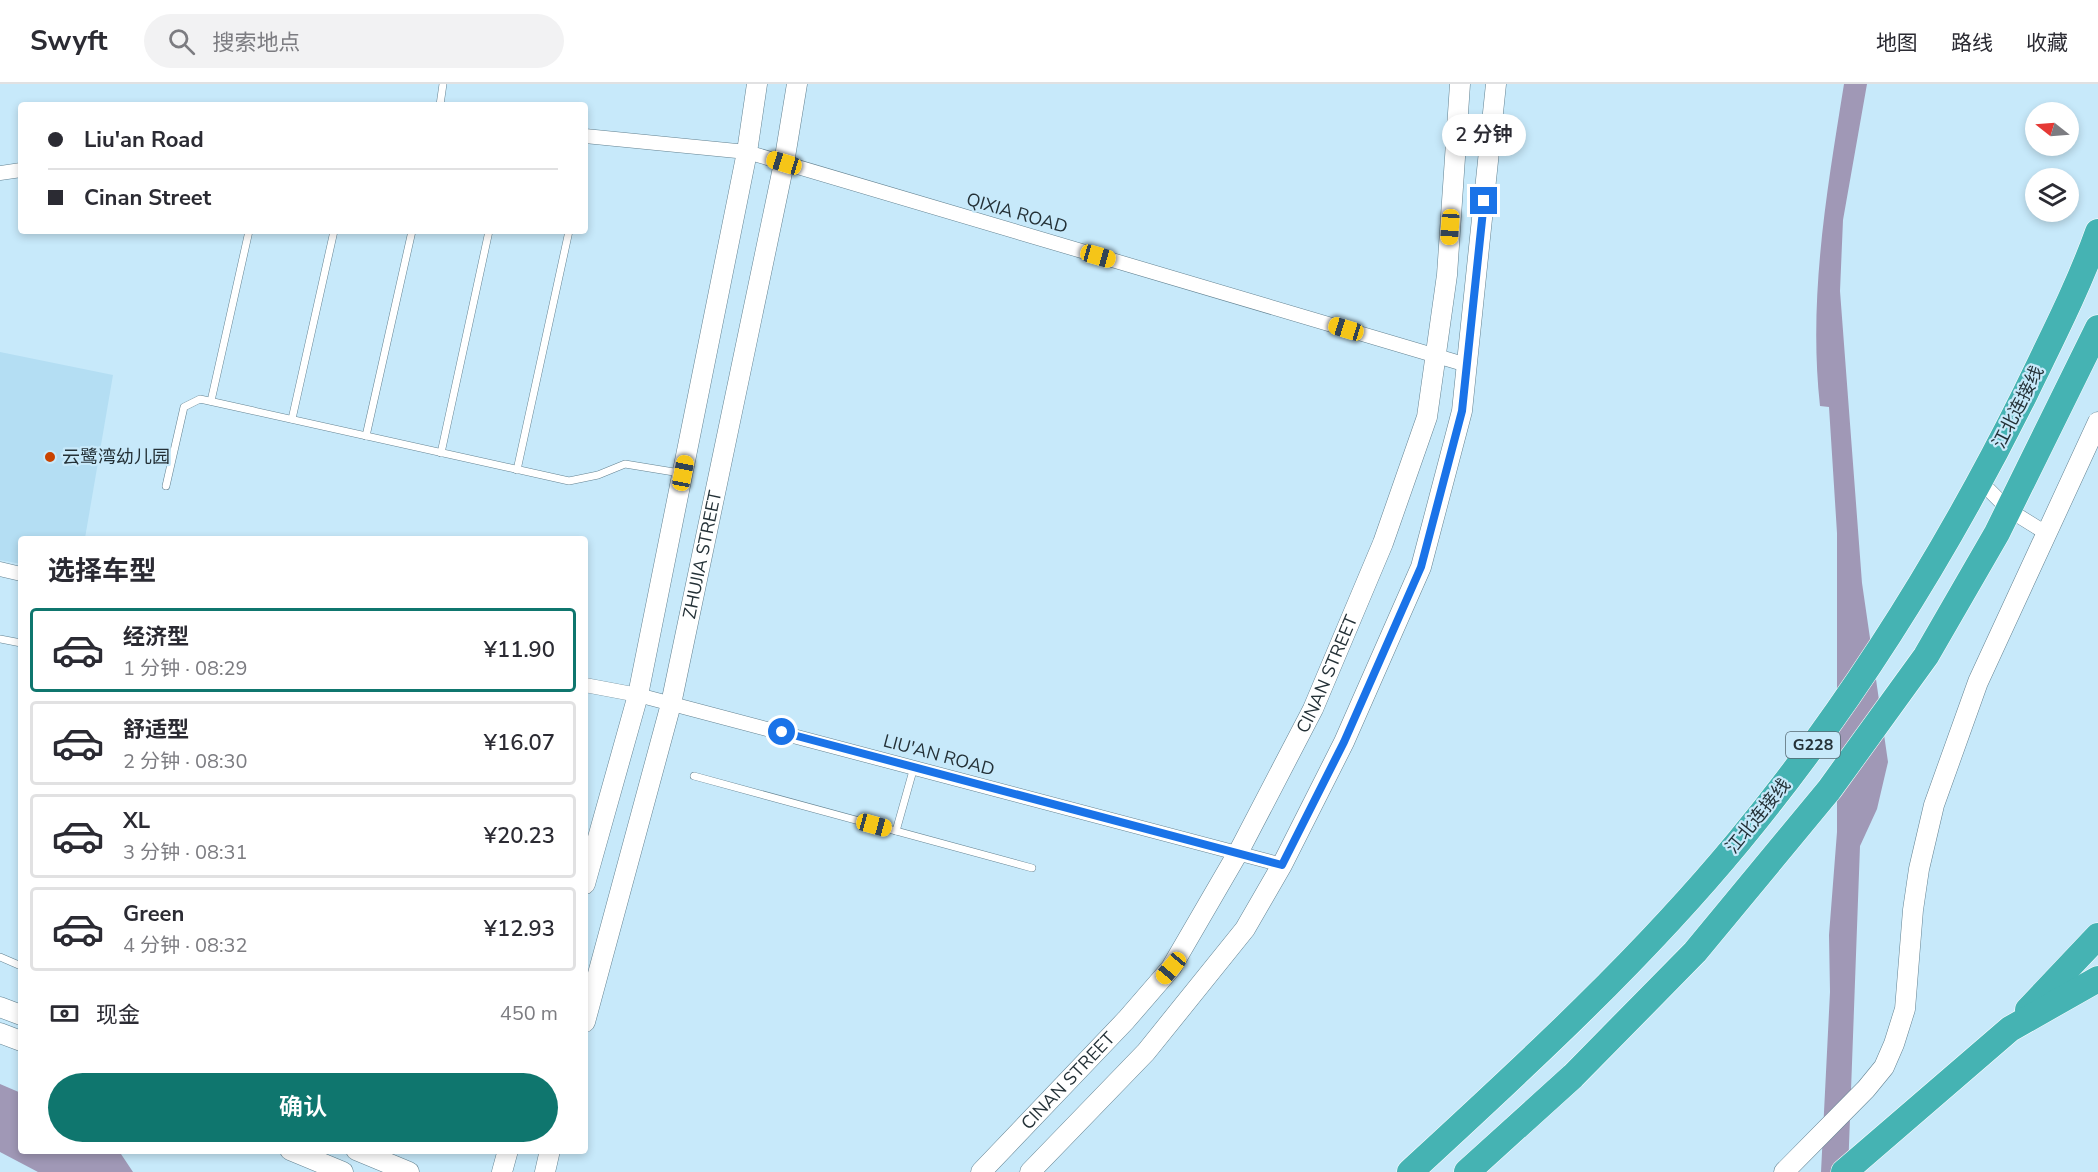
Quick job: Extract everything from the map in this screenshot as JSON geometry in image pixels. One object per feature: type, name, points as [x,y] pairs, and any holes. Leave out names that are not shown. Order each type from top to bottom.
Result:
[{"type":"highway","name":"江北连接线","points":[[1410,1172],[1535,1057],[1641,950],[1738,842],[1824,732],[1914,598],[1979,480],[2080,280],[2098,232]]},
{"type":"highway","name":"江北连接线","points":[[1467,1172],[1573,1076],[1695,952],[1829,790],[1926,656],[2009,510],[2098,328]]},
{"type":"highway","points":[[1844,1172],[2010,1029],[2098,936]]},
{"type":"highway","points":[[2010,1029],[2098,979]]},
{"type":"street","name":"ZHUJIA STREET","points":[[588,873],[638,695],[747,152],[757,84]]},
{"type":"street","name":"ZHUJIA STREET","points":[[588,1011],[671,704],[784,163],[797,84]]},
{"type":"street","name":"CINAN STREET","points":[[981,1172],[1126,1020],[1171,968],[1239,851],[1312,709],[1383,543],[1427,417],[1447,275],[1460,84]]},
{"type":"street","name":"CINAN STREET","points":[[1030,1172],[1146,1052],[1245,928],[1282,865],[1344,742],[1421,567],[1462,411],[1496,84]]},
{"type":"street","name":"QIXIA ROAD","points":[[588,136],[747,152],[1467,365]]},
{"type":"street","points":[[0,173],[18,170]]},
{"type":"street","points":[[1784,1172],[1866,1089],[1884,1067],[1894,1044],[1905,1009],[1913,910],[1919,869],[1934,805],[1978,682],[2098,422]]},
{"type":"street","points":[[1979,480],[2009,510],[2046,533]]},
{"type":"street","points":[[0,569],[18,573]]},
{"type":"street","name":"LIU'AN ROAD","points":[[588,686],[638,695],[1239,851],[1282,865]]},
{"type":"street","points":[[0,1006],[18,1014]]},
{"type":"street","points":[[0,1033],[18,1040]]},
{"type":"street","points":[[300,1154],[343,1172]]},
{"type":"street","points":[[366,1154],[410,1172]]},
{"type":"street","points":[[502,1172],[507,1154]]},
{"type":"street","points":[[545,1172],[549,1154]]},
{"type":"lane","points":[[440,102],[443,84]]},
{"type":"lane","points":[[211,401],[248,234]]},
{"type":"lane","points":[[292,419],[333,234]]},
{"type":"lane","points":[[366,436],[411,234]]},
{"type":"lane","points":[[441,453],[488,234]]},
{"type":"lane","points":[[517,470],[568,234]]},
{"type":"lane","points":[[166,486],[184,407],[200,399],[569,481],[598,475],[625,464],[683,473]]},
{"type":"lane","points":[[0,639],[18,642]]},
{"type":"lane","points":[[896,831],[914,767]]},
{"type":"lane","points":[[694,776],[1032,868]]},
{"type":"lane","points":[[0,957],[18,965]]},
{"type":"shaded area","points":[[1844,84],[1867,84],[1843,220],[1840,291],[1862,583],[1888,762],[1877,809],[1860,846],[1848,1172],[1821,1172],[1830,992],[1829,935],[1837,832],[1837,533],[1829,407],[1820,406],[1816,325],[1821,244]]},
{"type":"shaded area","name":"云鹭湾幼儿园","points":[[0,352],[113,375],[85,536],[18,536],[18,563],[0,560]]},
{"type":"shaded area","points":[[0,1084],[18,1092],[18,1154],[121,1154],[133,1172],[38,1172],[0,1152]]},
{"type":"place","name":"云鹭湾幼儿园","points":[[50,457]]},
{"type":"route","points":[[782,732],[1239,851],[1282,865],[1344,742],[1421,567],[1462,411],[1484,201]]}]
